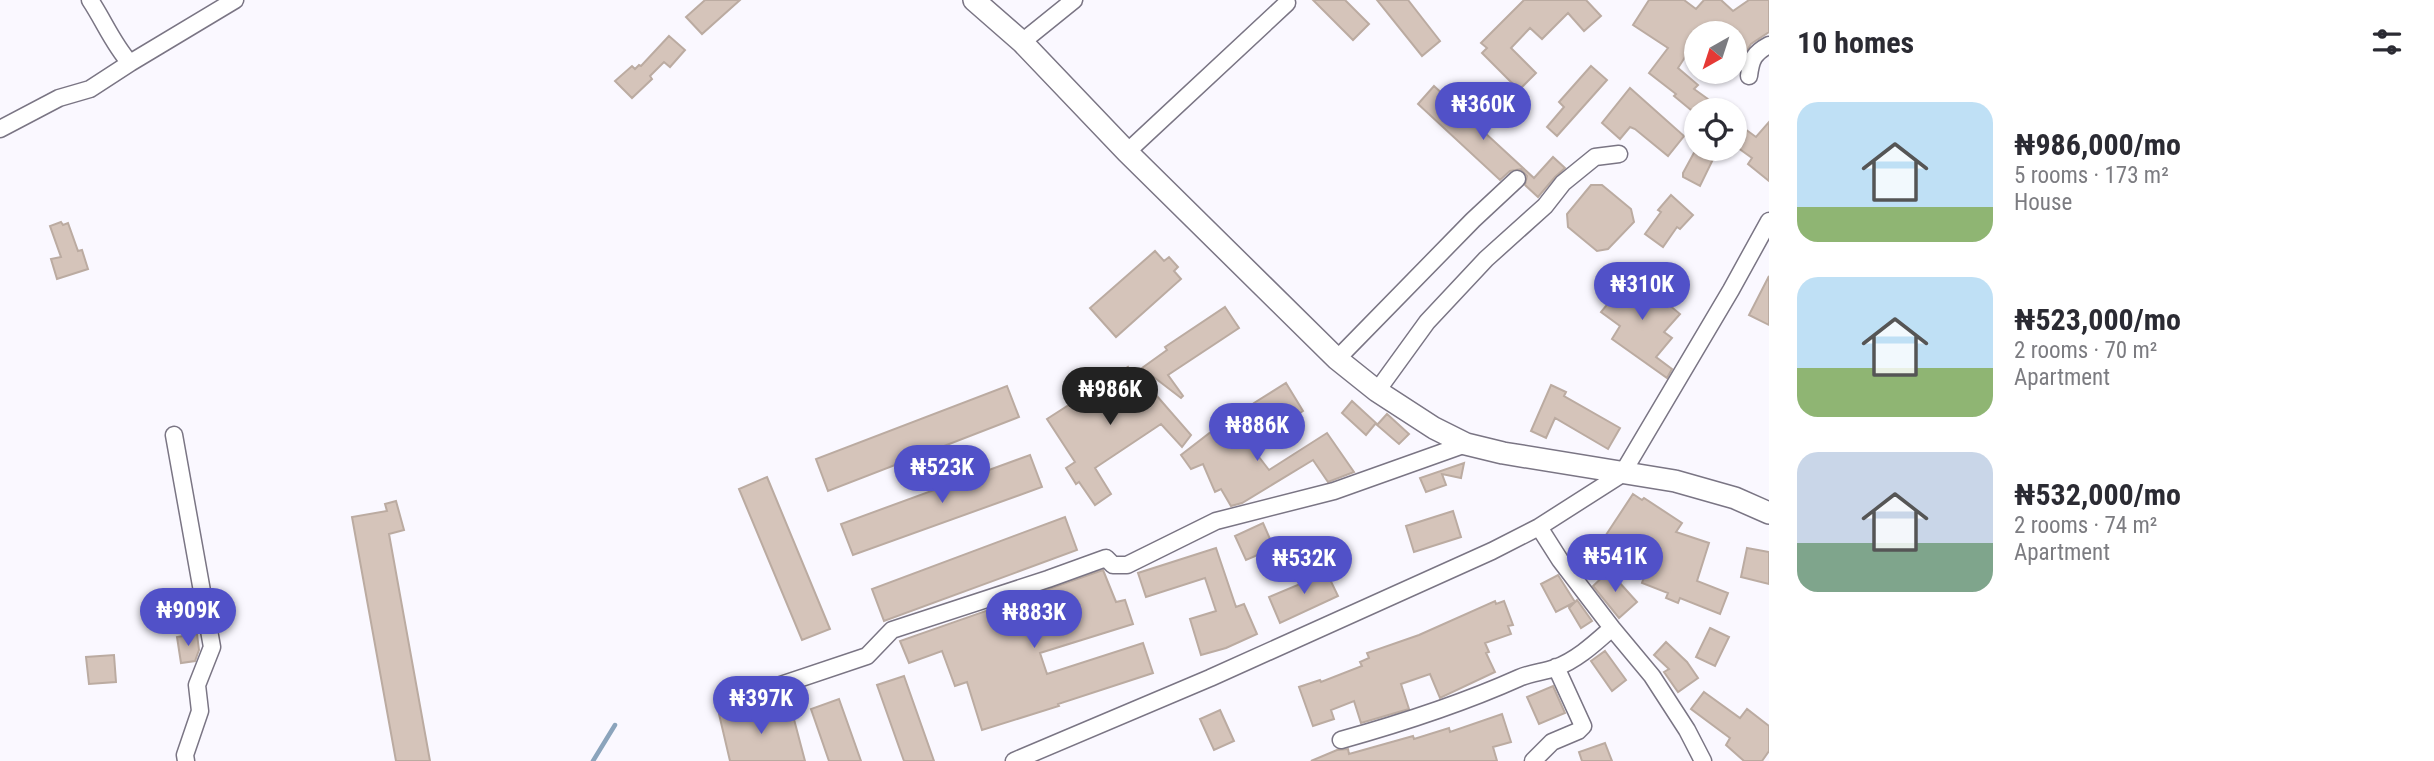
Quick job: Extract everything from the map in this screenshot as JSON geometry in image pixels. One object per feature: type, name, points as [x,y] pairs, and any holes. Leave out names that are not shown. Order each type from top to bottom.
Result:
[{"type":"main road","points":[[974,0],[1022,43],[1127,152],[1337,359],[1377,391],[1434,428],[1466,444],[1503,453],[1675,481],[1735,498],[1769,513]]},
{"type":"street","points":[[90,0],[106,23],[115,46],[130,63]]},
{"type":"street","points":[[0,129],[59,98],[90,89],[235,0]]},
{"type":"street","points":[[1022,43],[1074,0]]},
{"type":"street","points":[[1127,152],[1287,3]]},
{"type":"street","points":[[1749,76],[1757,51],[1769,45]]},
{"type":"street","points":[[1377,391],[1427,322],[1486,259],[1545,206],[1563,183],[1595,157],[1619,154]]},
{"type":"street","points":[[1337,359],[1473,220],[1517,179]]},
{"type":"street","points":[[1014,761],[1210,678],[1492,551],[1539,527],[1622,474],[1769,221]]},
{"type":"street","points":[[174,435],[212,647],[197,685],[200,712],[185,755],[186,761]]},
{"type":"street","points":[[742,698],[867,656],[892,630],[1106,558],[1113,565],[1127,565],[1216,521],[1334,491],[1466,444]]},
{"type":"street","points":[[1539,527],[1560,560],[1652,676],[1687,730],[1703,761]]},
{"type":"street","points":[[1341,740],[1408,722],[1482,695],[1523,676],[1556,667],[1592,646],[1612,628]]},
{"type":"street","points":[[1533,761],[1552,742],[1578,731],[1583,726],[1556,667]]},
{"type":"building","points":[[705,0],[740,0],[702,34],[686,17]]},
{"type":"building","points":[[1313,0],[1345,0],[1369,24],[1353,40]]},
{"type":"building","points":[[1377,0],[1408,0],[1440,41],[1422,56]]},
{"type":"building","points":[[1524,0],[1586,0],[1601,16],[1584,31],[1568,13],[1542,39],[1530,28],[1511,48],[1536,73],[1519,90],[1482,53],[1487,48],[1481,43]]},
{"type":"building","points":[[1649,0],[1684,0],[1696,9],[1704,0],[1721,0],[1733,11],[1749,0],[1769,0],[1769,32],[1751,44],[1747,50],[1747,21],[1684,21],[1684,59],[1678,68],[1684,73],[1684,84],[1697,84],[1694,89],[1706,98],[1684,98],[1684,104],[1674,96],[1676,94],[1649,73],[1668,48],[1633,25]]},
{"type":"building","points":[[669,36],[685,50],[670,67],[664,62],[650,76],[652,79],[632,98],[615,81],[632,66],[635,69],[641,66]]},
{"type":"building","points":[[1591,66],[1607,80],[1557,136],[1547,127],[1564,107],[1559,102]]},
{"type":"building","points":[[1434,86],[1534,178],[1553,157],[1565,168],[1538,197],[1525,185],[1527,176],[1521,169],[1510,171],[1500,180],[1418,104]]},
{"type":"building","points":[[1630,88],[1684,136],[1668,156],[1635,129],[1630,127],[1620,139],[1602,123]]},
{"type":"building","points":[[1769,122],[1769,181],[1748,164],[1752,158],[1747,154],[1747,130],[1756,137]]},
{"type":"building","points":[[1690,161],[1712,161],[1700,186],[1683,177]]},
{"type":"building","points":[[1591,185],[1602,185],[1631,209],[1634,222],[1608,249],[1597,251],[1568,227],[1567,214]]},
{"type":"building","points":[[1671,195],[1693,215],[1680,229],[1677,227],[1663,247],[1645,234],[1661,212],[1658,210]]},
{"type":"building","points":[[61,222],[63,225],[68,223],[88,269],[57,279],[51,259],[61,257],[50,226]]},
{"type":"building","points":[[1155,251],[1164,261],[1169,257],[1178,267],[1174,271],[1181,279],[1116,337],[1090,308]]},
{"type":"building","points":[[1632,274],[1680,314],[1664,332],[1672,338],[1656,357],[1672,369],[1667,378],[1612,339],[1620,326],[1601,312]]},
{"type":"building","points":[[1769,276],[1769,325],[1749,315]]},
{"type":"building","points":[[1225,307],[1239,328],[1168,375],[1183,396],[1181,398],[1142,368],[1167,350],[1165,347]]},
{"type":"building","points":[[1128,367],[1133,375],[1136,372],[1191,435],[1182,447],[1161,424],[1095,468],[1111,494],[1095,505],[1066,468],[1075,462],[1047,419]]},
{"type":"building","points":[[1286,383],[1303,411],[1272,431],[1254,403]]},
{"type":"building","points":[[1551,385],[1566,392],[1564,396],[1620,428],[1608,449],[1555,418],[1546,438],[1531,431]]},
{"type":"building","points":[[1007,386],[1019,417],[828,491],[816,459]]},
{"type":"building","points":[[1352,401],[1376,423],[1366,435],[1342,413]]},
{"type":"building","points":[[1387,414],[1409,434],[1399,444],[1377,425]]},
{"type":"building","points":[[1229,418],[1269,470],[1327,433],[1354,472],[1328,482],[1313,460],[1242,503],[1231,506],[1221,489],[1215,492],[1203,464],[1191,469],[1181,455]]},
{"type":"building","points":[[1030,455],[1042,487],[853,555],[841,524]]},
{"type":"building","points":[[1464,463],[1461,478],[1442,474],[1446,485],[1426,492],[1420,478]]},
{"type":"building","points":[[767,477],[830,629],[802,640],[739,489]]},
{"type":"building","points":[[1633,494],[1642,500],[1644,498],[1682,523],[1676,532],[1709,543],[1697,581],[1728,593],[1720,614],[1680,598],[1678,603],[1666,598],[1668,593],[1642,583],[1649,562],[1627,547],[1622,555],[1602,541]]},
{"type":"building","points":[[396,501],[404,530],[389,534],[430,761],[396,761],[352,517],[387,511],[385,504]]},
{"type":"building","points":[[1453,511],[1461,537],[1414,552],[1406,526]]},
{"type":"building","points":[[1065,517],[1077,550],[884,621],[872,589]]},
{"type":"building","points":[[1263,523],[1274,548],[1246,560],[1235,536]]},
{"type":"building","points":[[1216,548],[1236,607],[1244,604],[1257,634],[1226,648],[1201,655],[1190,619],[1216,611],[1205,578],[1146,597],[1138,573]]},
{"type":"building","points":[[1747,548],[1769,552],[1769,584],[1741,577]]},
{"type":"building","points":[[1324,567],[1338,596],[1280,623],[1269,597],[1305,582],[1303,577]]},
{"type":"building","points":[[1103,570],[1116,602],[1125,600],[1133,624],[1040,653],[1047,674],[1143,643],[1153,673],[982,730],[967,682],[955,686],[942,651],[909,663],[900,641]]},
{"type":"building","points":[[1609,571],[1637,602],[1619,618],[1593,586]]},
{"type":"building","points":[[1558,575],[1575,602],[1556,612],[1541,584]]},
{"type":"building","points":[[1577,600],[1592,621],[1581,628],[1569,608]]},
{"type":"building","points":[[1495,601],[1496,604],[1504,601],[1513,625],[1508,626],[1511,634],[1485,643],[1489,652],[1486,653],[1495,672],[1440,698],[1430,674],[1401,684],[1409,709],[1361,723],[1354,701],[1331,710],[1334,719],[1313,726],[1299,687],[1320,680],[1321,682],[1362,666],[1360,662],[1369,658],[1367,653],[1419,635]]},
{"type":"building","points":[[1710,628],[1729,637],[1715,666],[1696,657]]},
{"type":"building","points":[[197,634],[199,650],[195,661],[181,663],[177,637]]},
{"type":"building","points":[[1666,642],[1687,662],[1698,678],[1678,692],[1664,672],[1669,669],[1654,655]]},
{"type":"building","points":[[1605,651],[1626,680],[1612,691],[1591,661]]},
{"type":"building","points":[[114,655],[116,682],[89,684],[86,657]]},
{"type":"building","points":[[904,676],[934,761],[904,761],[877,685]]},
{"type":"building","points":[[1553,686],[1565,713],[1539,724],[1527,697]]},
{"type":"building","points":[[1704,692],[1740,718],[1747,709],[1769,726],[1769,751],[1762,761],[1744,761],[1726,745],[1730,738],[1691,709]]},
{"type":"building","points":[[839,699],[861,761],[829,761],[811,709]]},
{"type":"building","points":[[750,707],[753,718],[791,708],[805,761],[730,761],[719,714]]},
{"type":"building","points":[[1220,710],[1234,741],[1214,750],[1200,719]]},
{"type":"building","points":[[1502,714],[1511,742],[1493,747],[1497,761],[1311,761],[1337,750],[1348,749],[1349,754],[1449,728],[1450,732]]},
{"type":"building","points":[[1605,743],[1612,761],[1582,761],[1579,752]]},
{"type":"waterway","points":[[593,761],[615,725]]}]
